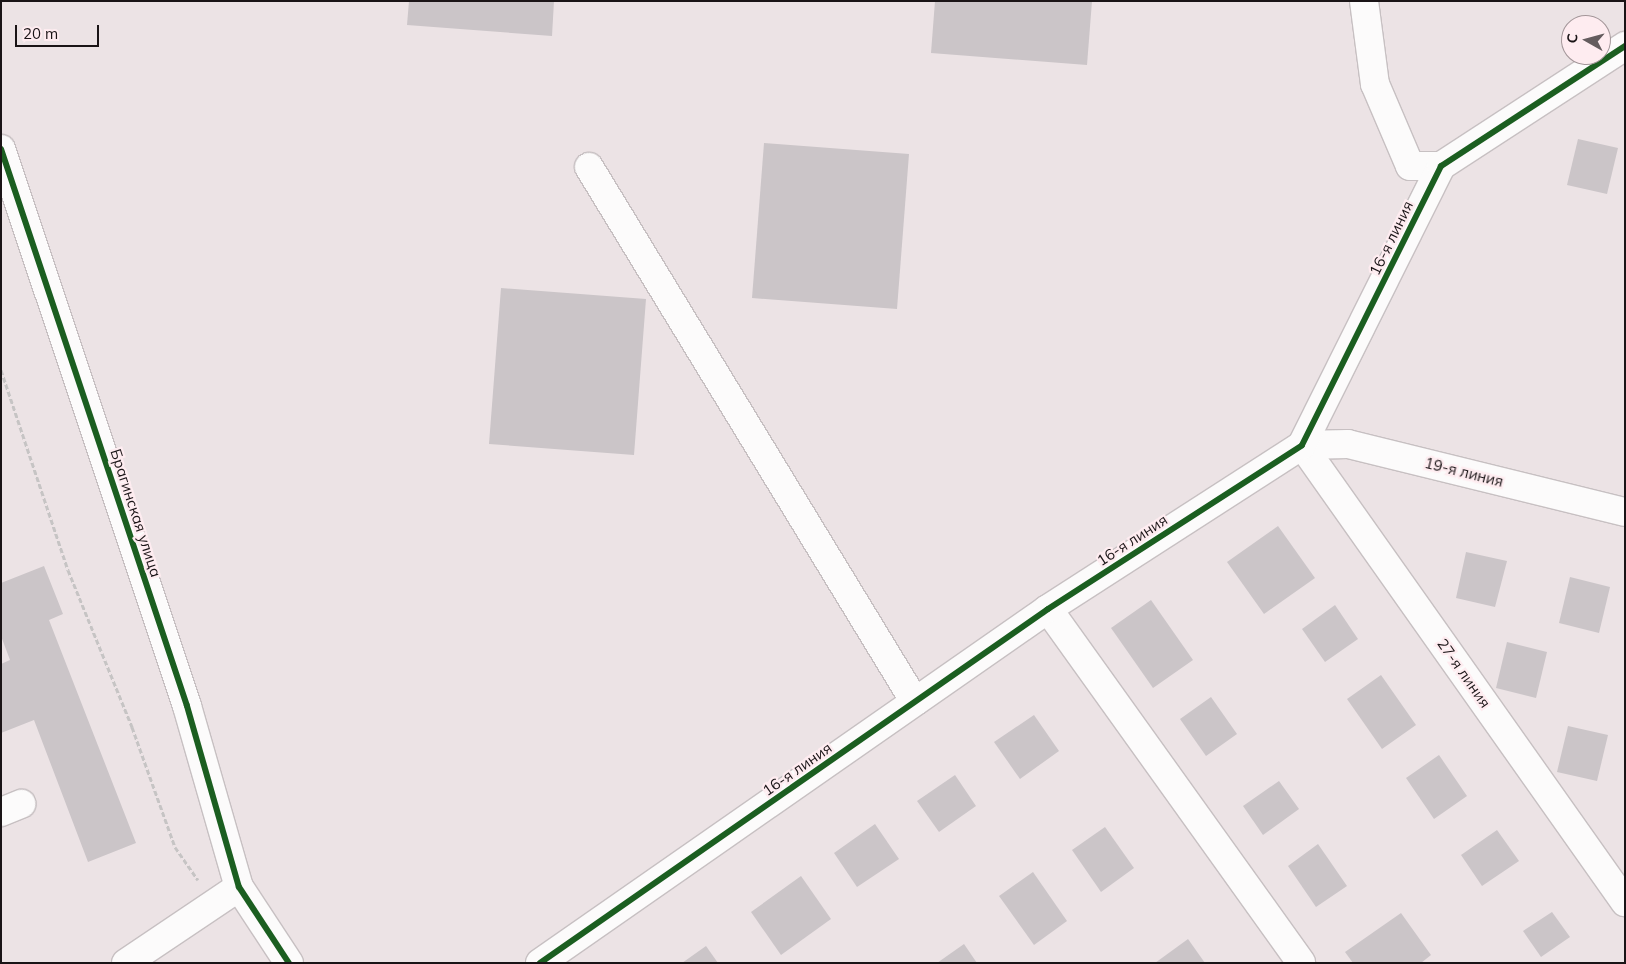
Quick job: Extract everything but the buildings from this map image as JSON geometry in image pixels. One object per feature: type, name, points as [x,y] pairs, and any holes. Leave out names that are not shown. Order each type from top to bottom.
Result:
[{"type":"street","points":[[1364,1],[1376,84],[1410,166],[1441,166],[1625,46]]},
{"type":"street","name":"Брагинская улица","points":[[1,149],[6,176],[187,706],[239,887],[289,963]]},
{"type":"street","name":"16-я линия","points":[[540,963],[1048,610],[1302,445],[1441,166]]},
{"type":"street","points":[[589,167],[915,702]]},
{"type":"street","name":"19-я линия","points":[[1302,445],[1348,444],[1625,512]]},
{"type":"street","name":"27-я линия","points":[[1302,445],[1625,902]]},
{"type":"street","points":[[1048,610],[1301,963]]},
{"type":"street","points":[[126,963],[214,906],[239,887]]},
{"type":"path","points":[[1,370],[68,570],[132,727],[176,847],[214,906]]},
{"type":"cycle path","points":[[540,963],[1048,609],[1302,445],[1441,166],[1625,46]]},
{"type":"cycle path","points":[[1,149],[187,706],[239,887],[289,963]]}]
